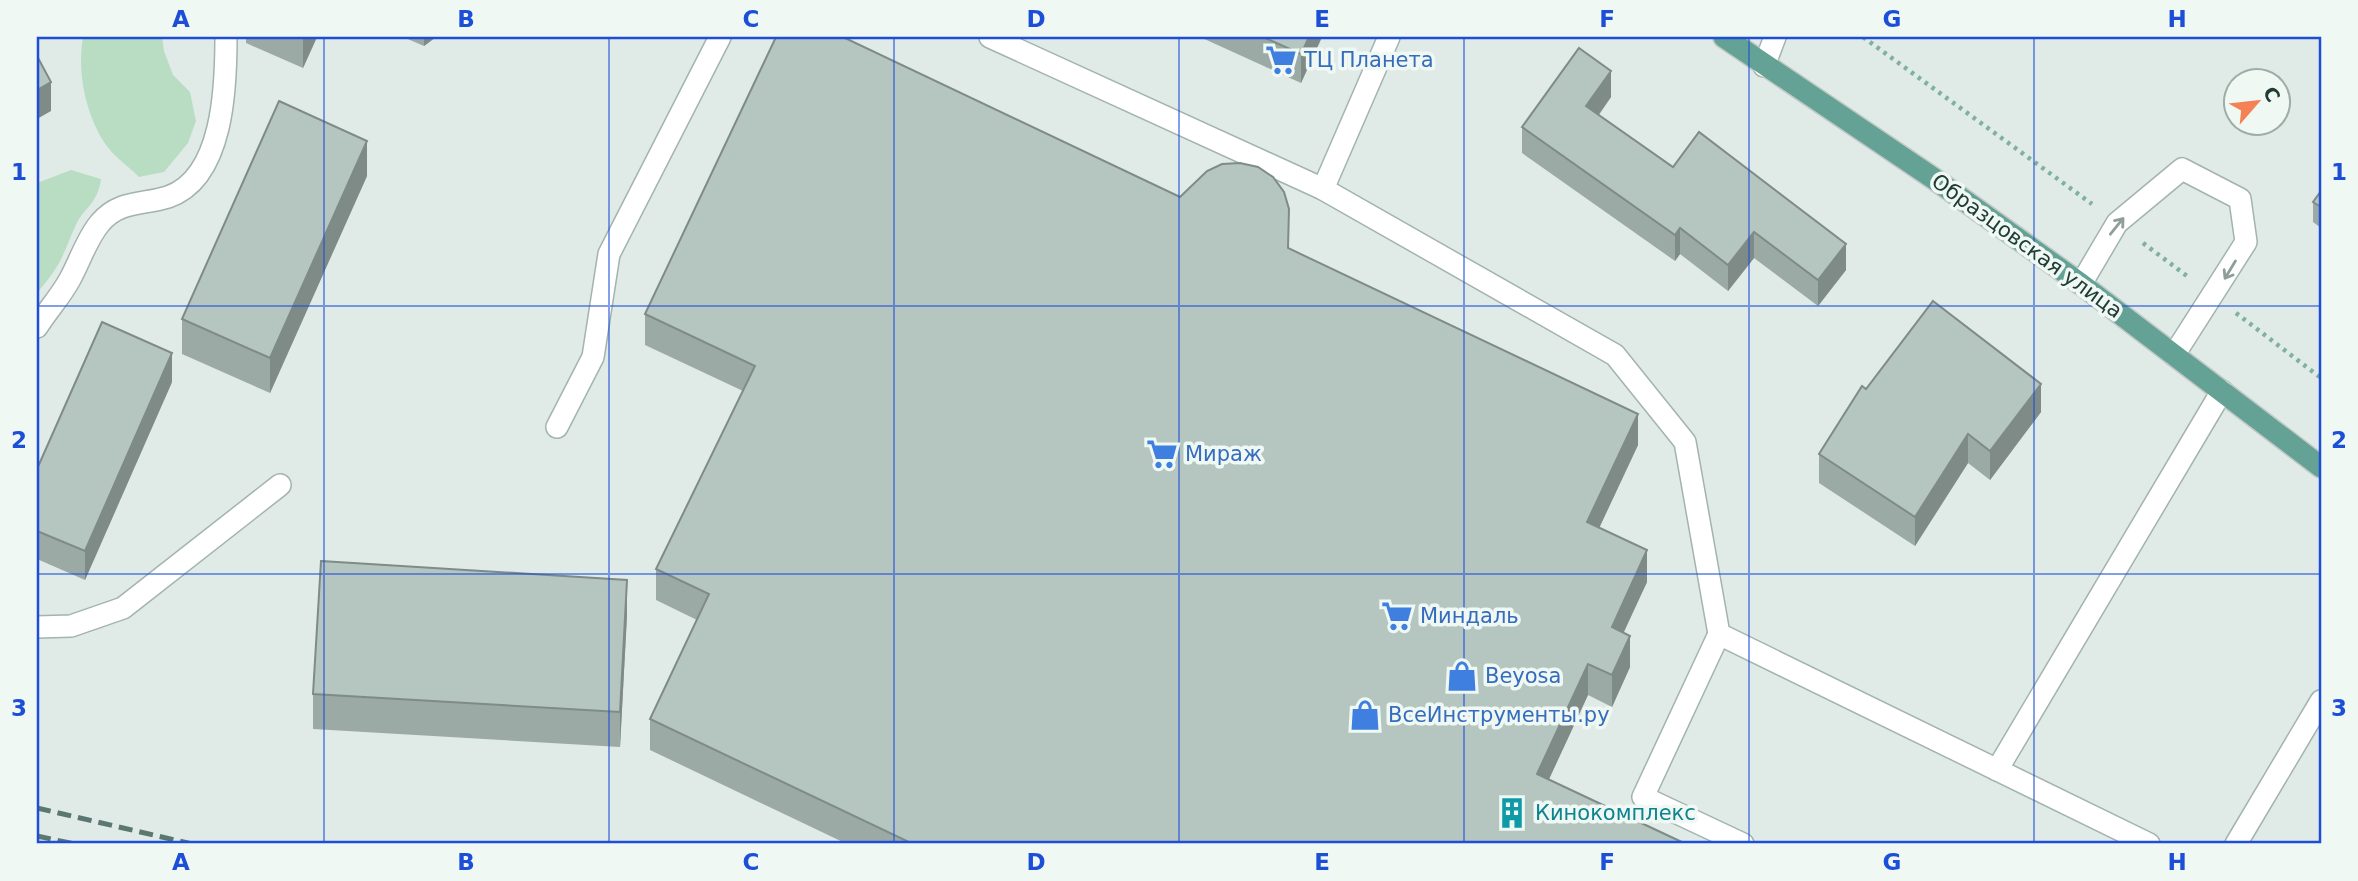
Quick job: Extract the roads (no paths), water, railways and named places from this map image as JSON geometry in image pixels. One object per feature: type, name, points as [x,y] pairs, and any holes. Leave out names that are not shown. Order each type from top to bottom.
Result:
[{"type":"main road","name":"Образцовская улица","points":[[1724,37],[1933,178],[2081,284],[2321,467]]},
{"type":"lane","points":[[37,327],[69,281],[100,223],[122,205],[169,197],[195,182],[215,136],[225,100],[226,37]]},
{"type":"lane","points":[[557,427],[593,357],[608,254],[720,37]]},
{"type":"lane","points":[[990,37],[1323,189],[1615,355],[1685,442],[1719,634],[1643,797],[1743,844]]},
{"type":"lane","points":[[1323,189],[1390,37]]},
{"type":"lane","points":[[1764,66],[1775,37]]},
{"type":"lane","points":[[2081,284],[2117,223],[2182,169],[2240,199],[2246,242],[2174,355]]},
{"type":"lane","points":[[1997,770],[2222,391]]},
{"type":"lane","points":[[37,627],[71,626],[123,608],[280,485]]},
{"type":"lane","points":[[1719,634],[2149,844]]},
{"type":"lane","points":[[2236,844],[2321,701]]},
{"type":"railway","points":[[37,808],[192,844]]},
{"type":"railway","points":[[37,836],[75,844]]},
{"type":"place","name":"ТЦ Планета","points":[[1281,60]]},
{"type":"place","name":"Мираж","points":[[1162,454]]},
{"type":"place","name":"Миндаль","points":[[1397,616]]},
{"type":"place","name":"Beyosa","points":[[1462,676]]},
{"type":"place","name":"ВсеИнструменты.ру","points":[[1365,715]]},
{"type":"place","name":"Кинокомплекс","points":[[1512,813]]}]
